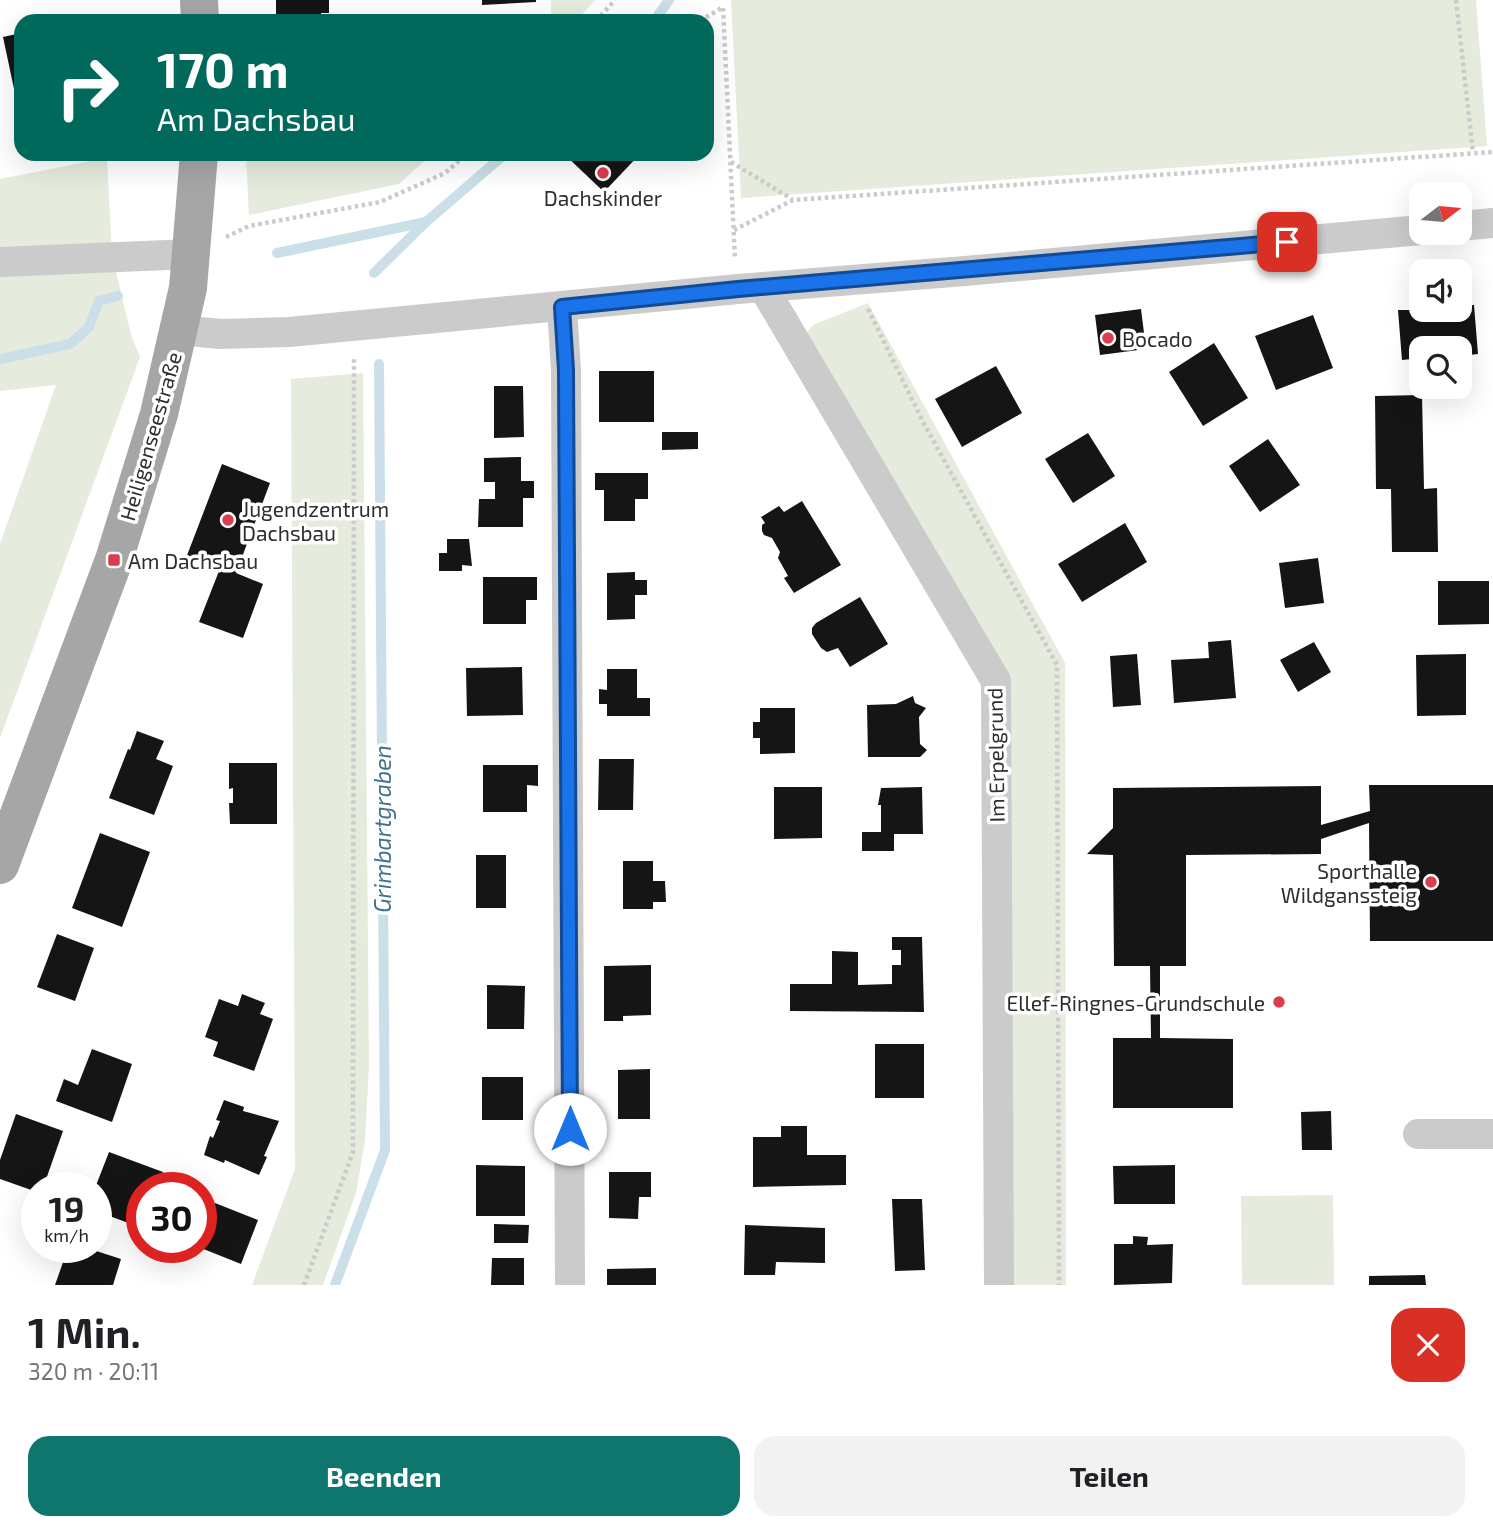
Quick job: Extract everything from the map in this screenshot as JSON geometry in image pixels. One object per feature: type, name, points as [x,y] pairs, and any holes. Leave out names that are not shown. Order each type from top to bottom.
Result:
[{"type":"main road","name":"Heiligenseestraße","points":[[0,865],[114,560],[159,414],[180,330],[191,254],[199,161]]},
{"type":"street","points":[[1472,225],[1493,223]]},
{"type":"street","points":[[180,330],[219,334],[354,327],[751,288],[1409,231]]},
{"type":"street","points":[[0,262],[191,254]]},
{"type":"street","name":"Im Erpelgrund","points":[[751,288],[996,681],[999,1285]]},
{"type":"street","points":[[562,307],[566,370],[570,1285]]},
{"type":"street","points":[[1418,1134],[1493,1134]]},
{"type":"path","points":[[602,14],[615,0]]},
{"type":"path","points":[[721,0],[734,230],[751,288]]},
{"type":"path","points":[[1456,0],[1473,153]]},
{"type":"path","points":[[712,14],[723,7]]},
{"type":"path","points":[[734,230],[793,200],[1493,152]]},
{"type":"path","points":[[191,254],[249,226],[380,202],[445,173],[459,161]]},
{"type":"path","points":[[731,162],[793,200]]},
{"type":"path","points":[[304,1285],[353,1152],[354,327]]},
{"type":"shaded area","points":[[551,0],[595,0],[582,14],[551,14]]},
{"type":"shaded area","points":[[731,0],[1476,0],[1487,146],[741,198]]},
{"type":"shaded area","points":[[92,161],[107,161],[112,256],[132,338],[140,357],[0,738],[0,544],[56,385],[0,391],[0,179]]},
{"type":"shaded area","points":[[246,161],[424,161],[399,184],[249,215]]},
{"type":"shaded area","points":[[868,303],[1065,663],[1066,1285],[1008,1285],[1007,726],[804,336],[813,325]]},
{"type":"shaded area","points":[[363,373],[369,1066],[365,1140],[356,1193],[323,1285],[252,1285],[295,1169],[291,379]]},
{"type":"shaded area","points":[[1333,1195],[1334,1285],[1242,1285],[1241,1196]]},
{"type":"building","points":[[276,0],[329,0],[329,13],[276,14]]},
{"type":"building","points":[[482,0],[536,0],[536,2],[482,5]]},
{"type":"building","points":[[14,35],[14,89],[3,37]]},
{"type":"building","name":"Dachskinder","points":[[571,161],[633,161],[604,192]]},
{"type":"building","points":[[1472,305],[1478,354],[1472,355],[1472,336],[1409,336],[1409,359],[1402,360],[1398,310],[1409,310],[1409,322],[1472,322]]},
{"type":"building","points":[[1141,309],[1146,349],[1100,355],[1095,315]]},
{"type":"building","points":[[1313,315],[1333,368],[1276,390],[1255,336]]},
{"type":"building","points":[[1214,343],[1248,398],[1203,426],[1169,372]]},
{"type":"building","points":[[996,366],[1022,413],[962,447],[935,399]]},
{"type":"building","points":[[599,371],[654,371],[654,422],[599,422]]},
{"type":"building","points":[[494,386],[523,386],[524,437],[494,438]]},
{"type":"building","points":[[1409,395],[1409,399],[1422,399],[1424,489],[1437,488],[1438,552],[1392,552],[1391,489],[1376,489],[1375,396]]},
{"type":"building","points":[[662,432],[698,432],[698,449],[662,450]]},
{"type":"building","points":[[1088,433],[1115,476],[1073,503],[1045,459]]},
{"type":"building","points":[[1268,439],[1300,485],[1260,512],[1229,466]]},
{"type":"building","points":[[521,457],[521,481],[534,481],[534,498],[523,498],[523,527],[478,527],[479,499],[495,499],[495,482],[484,482],[484,458]]},
{"type":"building","name":"Jugendzentrum Dachsbau","points":[[222,464],[270,483],[236,573],[263,584],[243,638],[199,622],[219,571],[186,558]]},
{"type":"building","points":[[595,473],[648,473],[648,499],[635,499],[635,521],[604,521],[604,490],[595,490]]},
{"type":"building","points":[[802,501],[841,565],[794,593],[784,578],[788,576],[778,558],[780,552],[772,538],[764,535],[762,531],[762,525],[765,523],[761,517],[779,506],[784,512]]},
{"type":"building","points":[[1125,523],[1147,562],[1082,602],[1058,564]]},
{"type":"building","points":[[447,539],[469,539],[472,566],[462,565],[462,571],[439,571],[439,553],[447,553]]},
{"type":"building","points":[[1318,558],[1324,603],[1285,608],[1279,563]]},
{"type":"building","points":[[635,572],[635,580],[647,580],[647,595],[635,595],[635,619],[607,620],[607,573]]},
{"type":"building","points":[[483,577],[537,577],[537,600],[526,600],[526,624],[483,624]]},
{"type":"building","points":[[1438,581],[1489,581],[1489,624],[1438,625]]},
{"type":"building","points":[[860,597],[888,644],[850,667],[838,648],[827,652],[821,648],[812,634],[812,628]]},
{"type":"building","points":[[1231,640],[1236,698],[1174,703],[1171,660],[1209,658],[1208,642]]},
{"type":"building","points":[[1314,642],[1331,672],[1298,692],[1280,660]]},
{"type":"building","points":[[1137,654],[1141,705],[1113,707],[1110,656]]},
{"type":"building","points":[[1466,654],[1466,715],[1417,716],[1416,655]]},
{"type":"building","points":[[522,667],[523,715],[467,716],[466,668]]},
{"type":"building","points":[[607,669],[637,669],[637,698],[650,698],[650,716],[607,716],[607,704],[599,704],[599,689],[607,690]]},
{"type":"building","points":[[913,696],[915,703],[926,708],[919,717],[920,744],[927,750],[920,757],[868,757],[867,705],[896,704]]},
{"type":"building","points":[[760,708],[795,708],[795,753],[760,754],[760,738],[753,738],[753,722],[760,722]]},
{"type":"building","points":[[137,731],[164,741],[156,759],[173,766],[154,815],[109,798]]},
{"type":"building","points":[[599,759],[634,759],[633,810],[598,810]]},
{"type":"building","points":[[229,763],[277,763],[277,824],[230,824],[229,803],[233,803],[233,788],[229,789]]},
{"type":"building","points":[[483,765],[538,765],[538,786],[527,785],[527,812],[483,812]]},
{"type":"building","points":[[1369,785],[1493,785],[1493,941],[1370,941],[1369,823],[1321,839],[1321,854],[1186,855],[1186,966],[1160,966],[1160,1038],[1233,1039],[1233,1108],[1113,1108],[1113,1038],[1151,1038],[1150,966],[1114,966],[1113,855],[1087,854],[1113,828],[1113,788],[1321,786],[1321,825],[1370,811]]},
{"type":"building","points":[[774,787],[822,787],[822,838],[774,839]]},
{"type":"building","points":[[922,787],[923,834],[894,834],[894,851],[862,851],[862,832],[881,832],[881,805],[878,805],[881,788]]},
{"type":"building","points":[[100,833],[150,852],[122,927],[72,908]]},
{"type":"building","points":[[476,855],[506,855],[506,908],[476,908]]},
{"type":"building","points":[[623,861],[653,861],[653,881],[665,881],[666,902],[653,902],[653,909],[623,909]]},
{"type":"building","points":[[57,934],[94,948],[75,1001],[37,987]]},
{"type":"building","points":[[892,937],[922,937],[924,1012],[790,1011],[790,984],[832,984],[832,951],[858,952],[858,985],[892,984],[892,965],[901,965],[901,950],[892,950]]},
{"type":"building","points":[[651,965],[651,1015],[623,1016],[623,1021],[604,1021],[604,966]]},
{"type":"building","points":[[487,985],[525,986],[524,1029],[487,1029]]},
{"type":"building","points":[[242,994],[265,1003],[260,1014],[273,1019],[254,1071],[213,1056],[218,1042],[205,1037],[219,999],[238,1006]]},
{"type":"building","points":[[875,1044],[924,1044],[924,1098],[875,1098]]},
{"type":"building","points":[[92,1049],[132,1064],[112,1122],[56,1101],[64,1079],[78,1085]]},
{"type":"building","points":[[650,1069],[650,1119],[618,1119],[618,1070]]},
{"type":"building","points":[[482,1077],[523,1077],[523,1120],[482,1120]]},
{"type":"building","points":[[224,1100],[244,1107],[243,1111],[279,1121],[259,1175],[225,1160],[224,1163],[204,1155],[210,1136],[213,1138],[220,1121],[216,1120]]},
{"type":"building","points":[[1331,1111],[1332,1150],[1302,1150],[1301,1112]]},
{"type":"building","points":[[16,1114],[63,1131],[49,1172],[21,1172],[21,1186],[0,1179],[0,1160]]},
{"type":"building","points":[[781,1126],[807,1126],[807,1155],[846,1155],[846,1185],[753,1187],[753,1137],[781,1137]]},
{"type":"building","points":[[109,1152],[163,1172],[126,1172],[126,1222],[112,1217],[112,1172],[101,1172]]},
{"type":"building","points":[[476,1165],[525,1166],[525,1216],[476,1216]]},
{"type":"building","points":[[1175,1165],[1175,1204],[1114,1204],[1113,1166]]},
{"type":"building","points":[[609,1172],[651,1172],[651,1197],[639,1197],[638,1219],[609,1218]]},
{"type":"building","points":[[892,1199],[922,1199],[925,1270],[895,1271]]},
{"type":"building","points":[[217,1204],[258,1220],[241,1264],[217,1254]]},
{"type":"building","points":[[494,1224],[529,1225],[528,1243],[494,1243]]},
{"type":"building","points":[[745,1225],[825,1228],[825,1263],[776,1262],[775,1275],[744,1275]]},
{"type":"building","points":[[1133,1236],[1148,1237],[1147,1245],[1173,1244],[1172,1283],[1114,1285],[1114,1244],[1133,1244]]},
{"type":"building","points":[[112,1256],[121,1259],[113,1285],[55,1285],[63,1263],[112,1263]]},
{"type":"building","points":[[492,1258],[524,1258],[524,1285],[491,1285]]},
{"type":"building","points":[[656,1268],[656,1285],[607,1285],[607,1269]]},
{"type":"building","points":[[1425,1275],[1426,1285],[1369,1285],[1369,1276]]},
{"type":"waterway","points":[[659,14],[669,0]]},
{"type":"waterway","points":[[277,253],[426,222],[497,161]]},
{"type":"waterway","name":"Grimbartgraben","points":[[374,273],[426,222]]},
{"type":"waterway","points":[[0,359],[70,344],[89,327],[99,301],[118,296]]},
{"type":"waterway","name":"Grimbartgraben","points":[[335,1285],[385,1150],[379,364]]},
{"type":"place","name":"Dachskinder","points":[[603,173]]},
{"type":"place","name":"Bocado","points":[[1108,338]]},
{"type":"place","name":"Jugendzentrum Dachsbau","points":[[228,520]]},
{"type":"place","name":"Am Dachsbau","points":[[114,560]]},
{"type":"place","name":"Sporthalle Wildganssteig","points":[[1431,882]]},
{"type":"place","name":"Ellef-Ringnes-Grundschule","points":[[1279,1002]]},
{"type":"route","points":[[570,1129],[566,370],[562,307],[738,289],[1287,242]]}]
